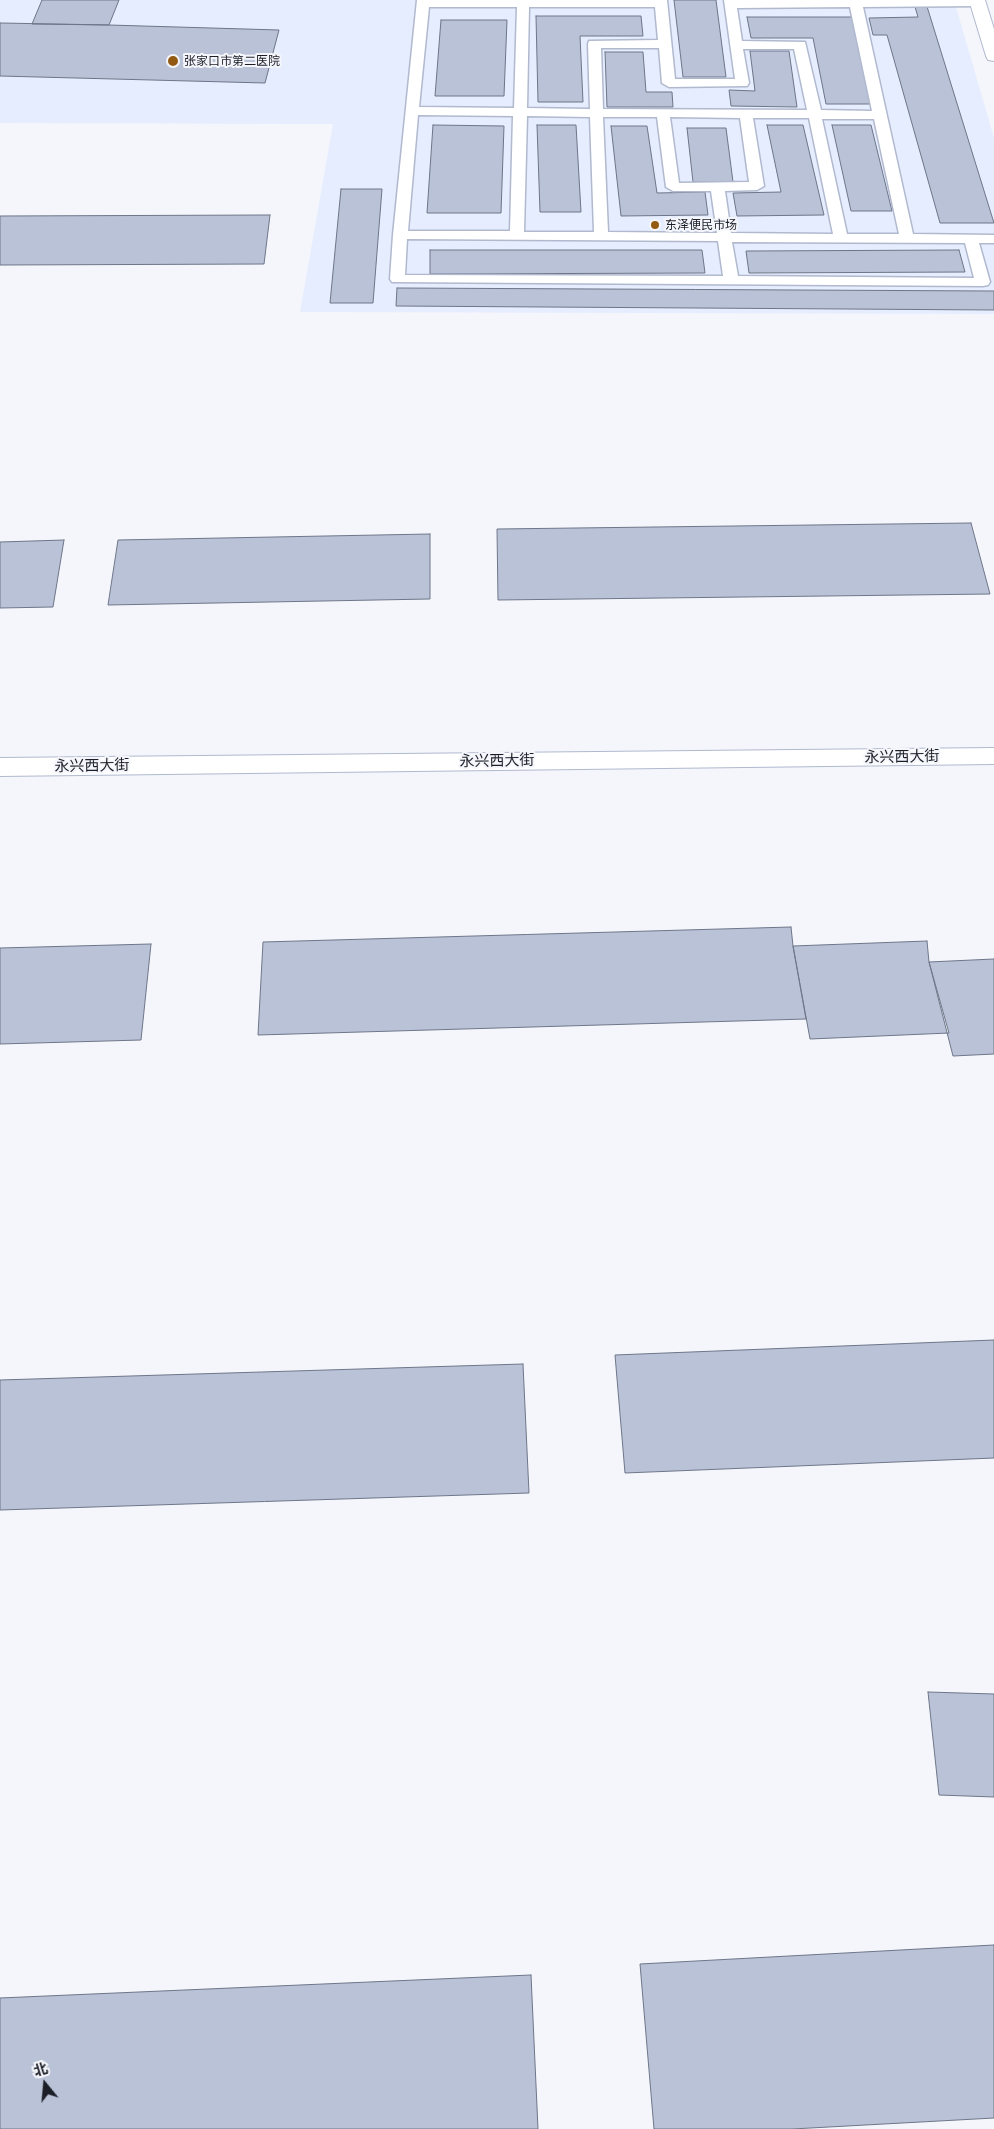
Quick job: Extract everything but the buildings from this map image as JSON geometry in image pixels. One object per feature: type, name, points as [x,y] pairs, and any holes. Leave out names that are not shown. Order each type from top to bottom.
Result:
[{"type":"main road","points":[[978,1],[994,56]]},
{"type":"main road","name":"永兴西大街","points":[[0,767],[994,756]]},
{"type":"lane","points":[[971,239],[983,282],[397,279],[422,2],[661,1],[669,83],[742,83],[730,2],[978,1]]},
{"type":"lane","points":[[855,1],[907,239]]},
{"type":"lane","points":[[518,236],[523,2]]},
{"type":"lane","points":[[601,236],[594,44],[665,44]]},
{"type":"lane","points":[[737,45],[800,45],[841,238]]},
{"type":"lane","points":[[704,83],[707,114]]},
{"type":"lane","points":[[412,111],[880,115]]},
{"type":"lane","points":[[663,113],[673,187],[757,186],[746,114]]},
{"type":"lane","points":[[717,186],[731,281]]},
{"type":"lane","points":[[400,235],[994,239]]},
{"type":"shaded area","name":"东泽便民市场","points":[[0,0],[954,0],[994,138],[994,314],[300,312],[333,124],[0,123]]},
{"type":"place","name":"张家口市第二医院","points":[[173,61]]},
{"type":"place","name":"东泽便民市场","points":[[655,225]]}]
